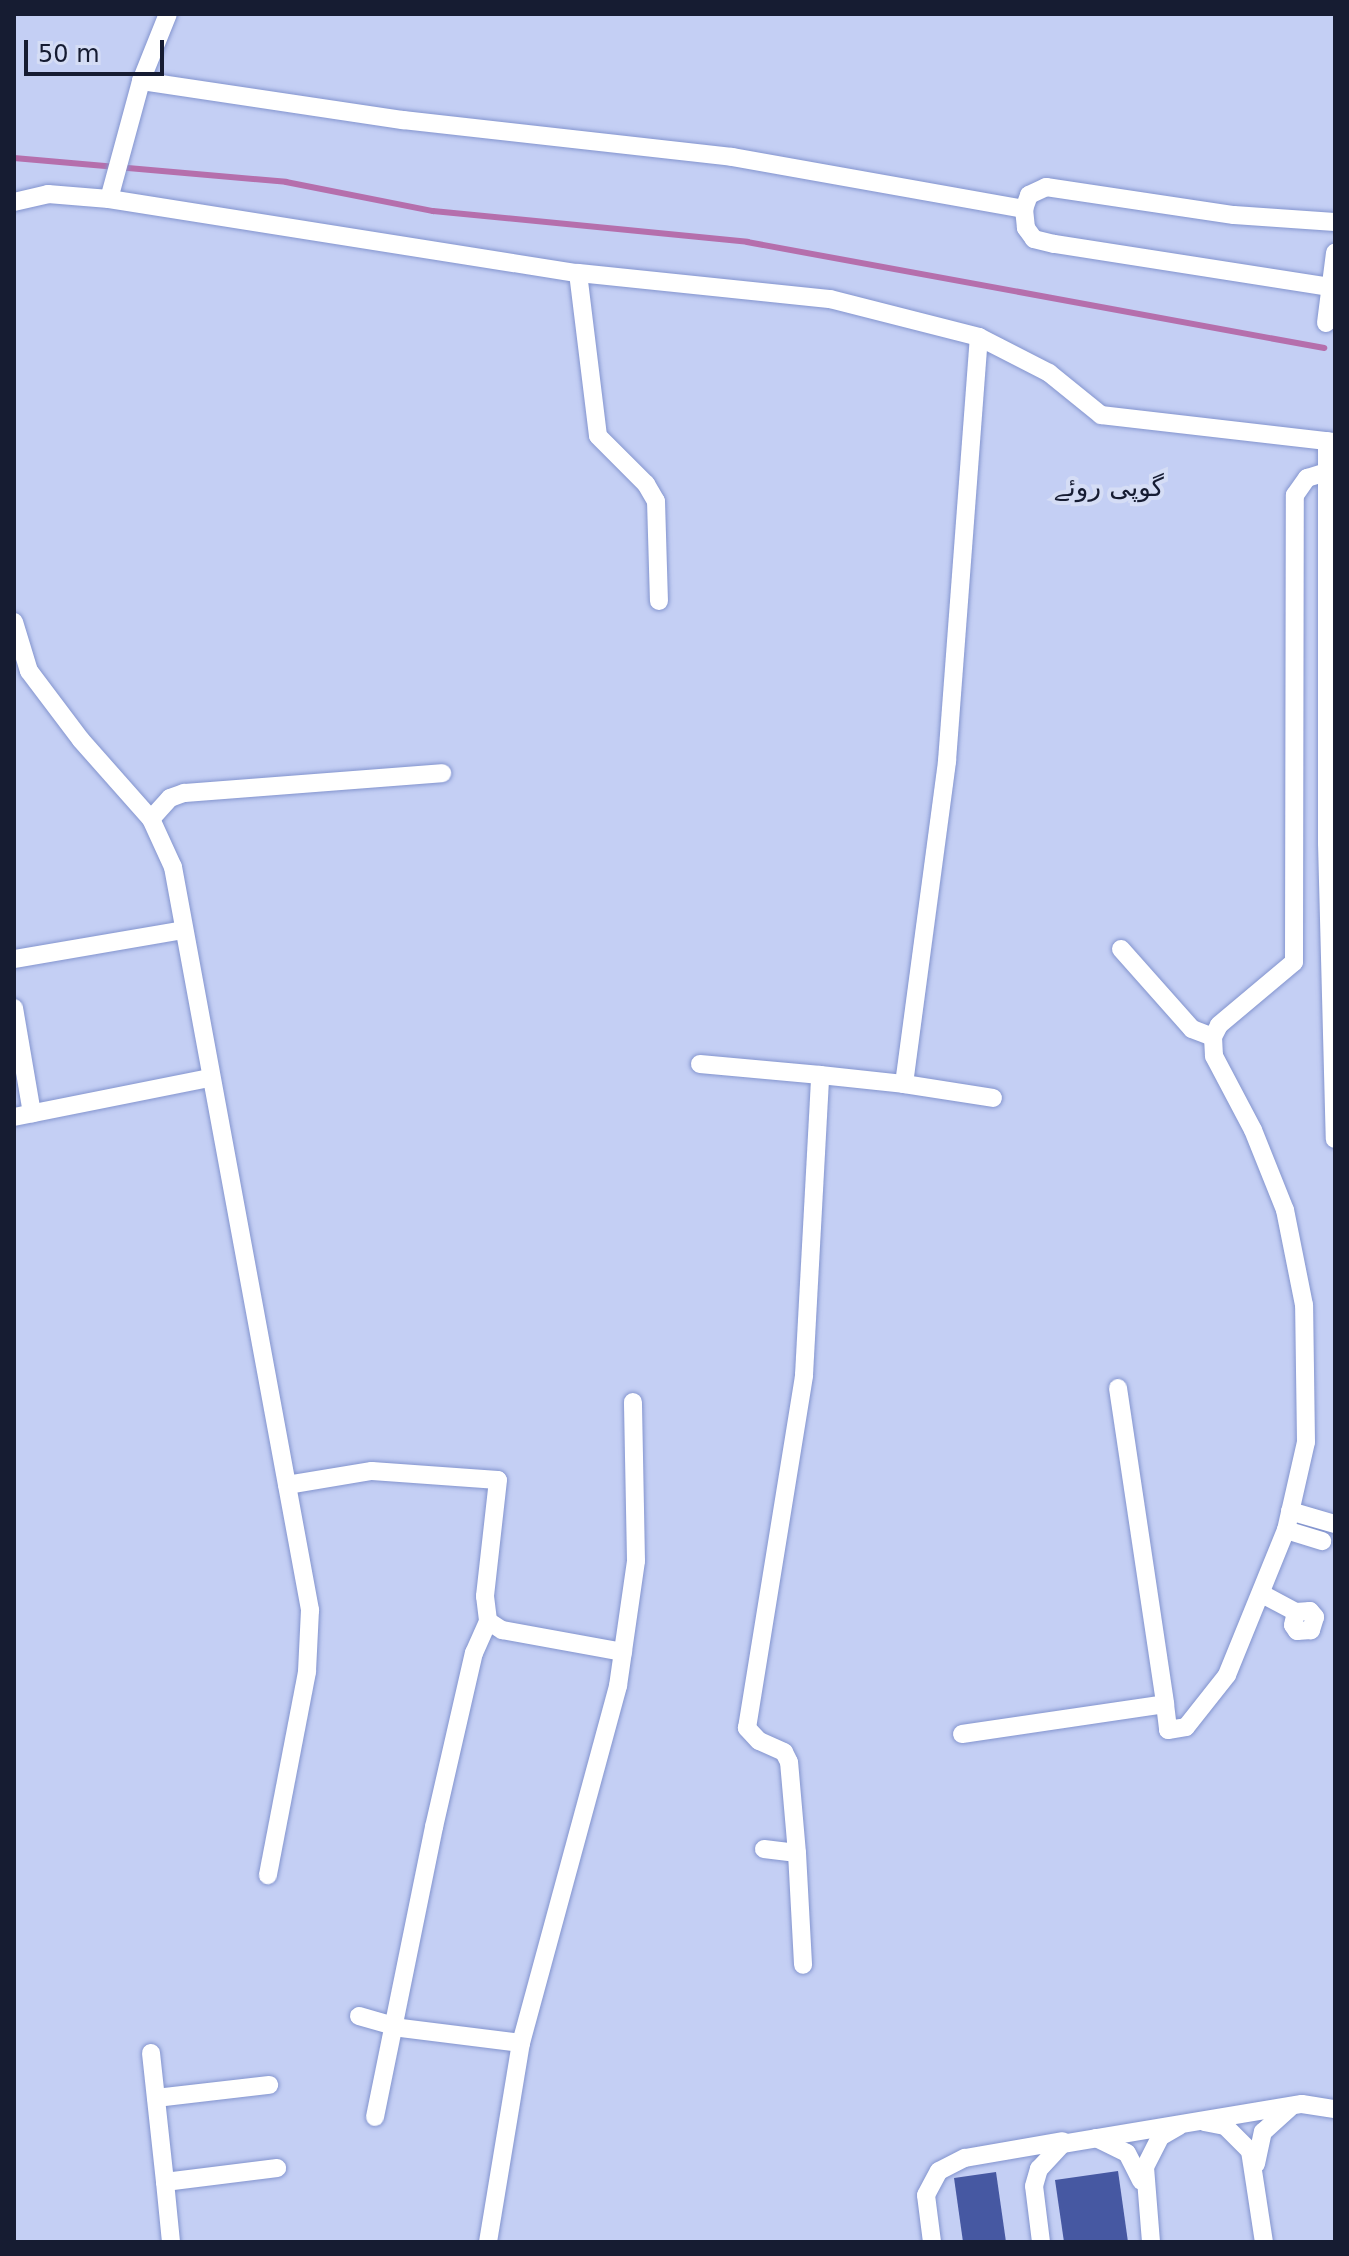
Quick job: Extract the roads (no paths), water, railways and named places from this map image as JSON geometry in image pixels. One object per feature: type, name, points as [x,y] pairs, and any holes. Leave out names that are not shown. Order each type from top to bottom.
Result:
[{"type":"street","points":[[113,183],[141,81],[168,14]]},
{"type":"street","points":[[141,81],[403,120],[732,157],[1024,209]]},
{"type":"street","points":[[14,202],[113,183],[578,273],[830,299],[979,337],[1049,373],[1101,415],[1331,442],[1327,472],[1335,1139]]},
{"type":"street","points":[[1330,287],[1034,239],[1026,228],[1024,209],[1029,195],[1046,187],[1234,215],[1335,222]]},
{"type":"street","points":[[1326,323],[1335,253]]},
{"type":"street","points":[[578,273],[598,436],[646,484],[656,501],[659,601]]},
{"type":"street","points":[[904,1084],[947,761],[979,337]]},
{"type":"street","points":[[1118,1388],[1168,1730],[1186,1727],[1227,1675],[1262,1594],[1286,1530],[1309,1406],[1299,1273],[1270,1167],[1214,1056],[1213,1037],[1219,1025],[1294,962],[1295,495],[1307,478],[1327,472]]},
{"type":"street","points":[[14,622],[29,671],[81,740],[151,819],[167,849],[184,930],[209,1078],[306,1584],[311,1642],[268,1875]]},
{"type":"street","points":[[151,819],[170,798],[184,793],[442,773]]},
{"type":"street","points":[[14,959],[184,930]]},
{"type":"street","points":[[1121,949],[1192,1029],[1213,1037]]},
{"type":"street","points":[[14,1008],[23,1115],[209,1078]]},
{"type":"street","points":[[700,1064],[904,1084],[993,1098]]},
{"type":"street","points":[[803,1965],[789,1762],[784,1752],[759,1741],[747,1728],[804,1375],[820,1075]]},
{"type":"street","points":[[488,2242],[521,2043],[587,1807],[623,1652],[636,1561],[633,1402]]},
{"type":"street","points":[[287,1485],[372,1471],[498,1480],[485,1596],[488,1621],[474,1653],[375,2117]]},
{"type":"street","points":[[1290,1511],[1335,1524]]},
{"type":"street","points":[[1286,1530],[1322,1541]]},
{"type":"street","points":[[1262,1594],[1296,1612]]},
{"type":"street","points":[[488,1621],[502,1630],[623,1652]]},
{"type":"street","points":[[962,1734],[1165,1704]]},
{"type":"street","points":[[764,1849],[797,1853]]},
{"type":"street","points":[[359,2016],[393,2026],[521,2043]]},
{"type":"street","points":[[151,2053],[171,2242]]},
{"type":"street","points":[[156,2098],[269,2085]]},
{"type":"street","points":[[1264,2242],[1255,2167],[1263,2132],[1286,2109],[1302,2104]]},
{"type":"street","points":[[932,2242],[926,2195],[939,2171],[965,2158],[1302,2104],[1335,2109]]},
{"type":"street","points":[[1142,2183],[1155,2144],[1189,2122],[1225,2126],[1239,2137],[1255,2167]]},
{"type":"street","points":[[1041,2242],[1034,2186],[1039,2169],[1062,2144],[1078,2138],[1112,2143],[1137,2167],[1151,2242]]},
{"type":"street","points":[[165,2182],[277,2168]]},
{"type":"waterway","points":[[14,158],[286,182],[433,211],[747,242],[1324,348]]},
{"type":"district","name":"گوپی روئے","points":[[1109,488]]}]
